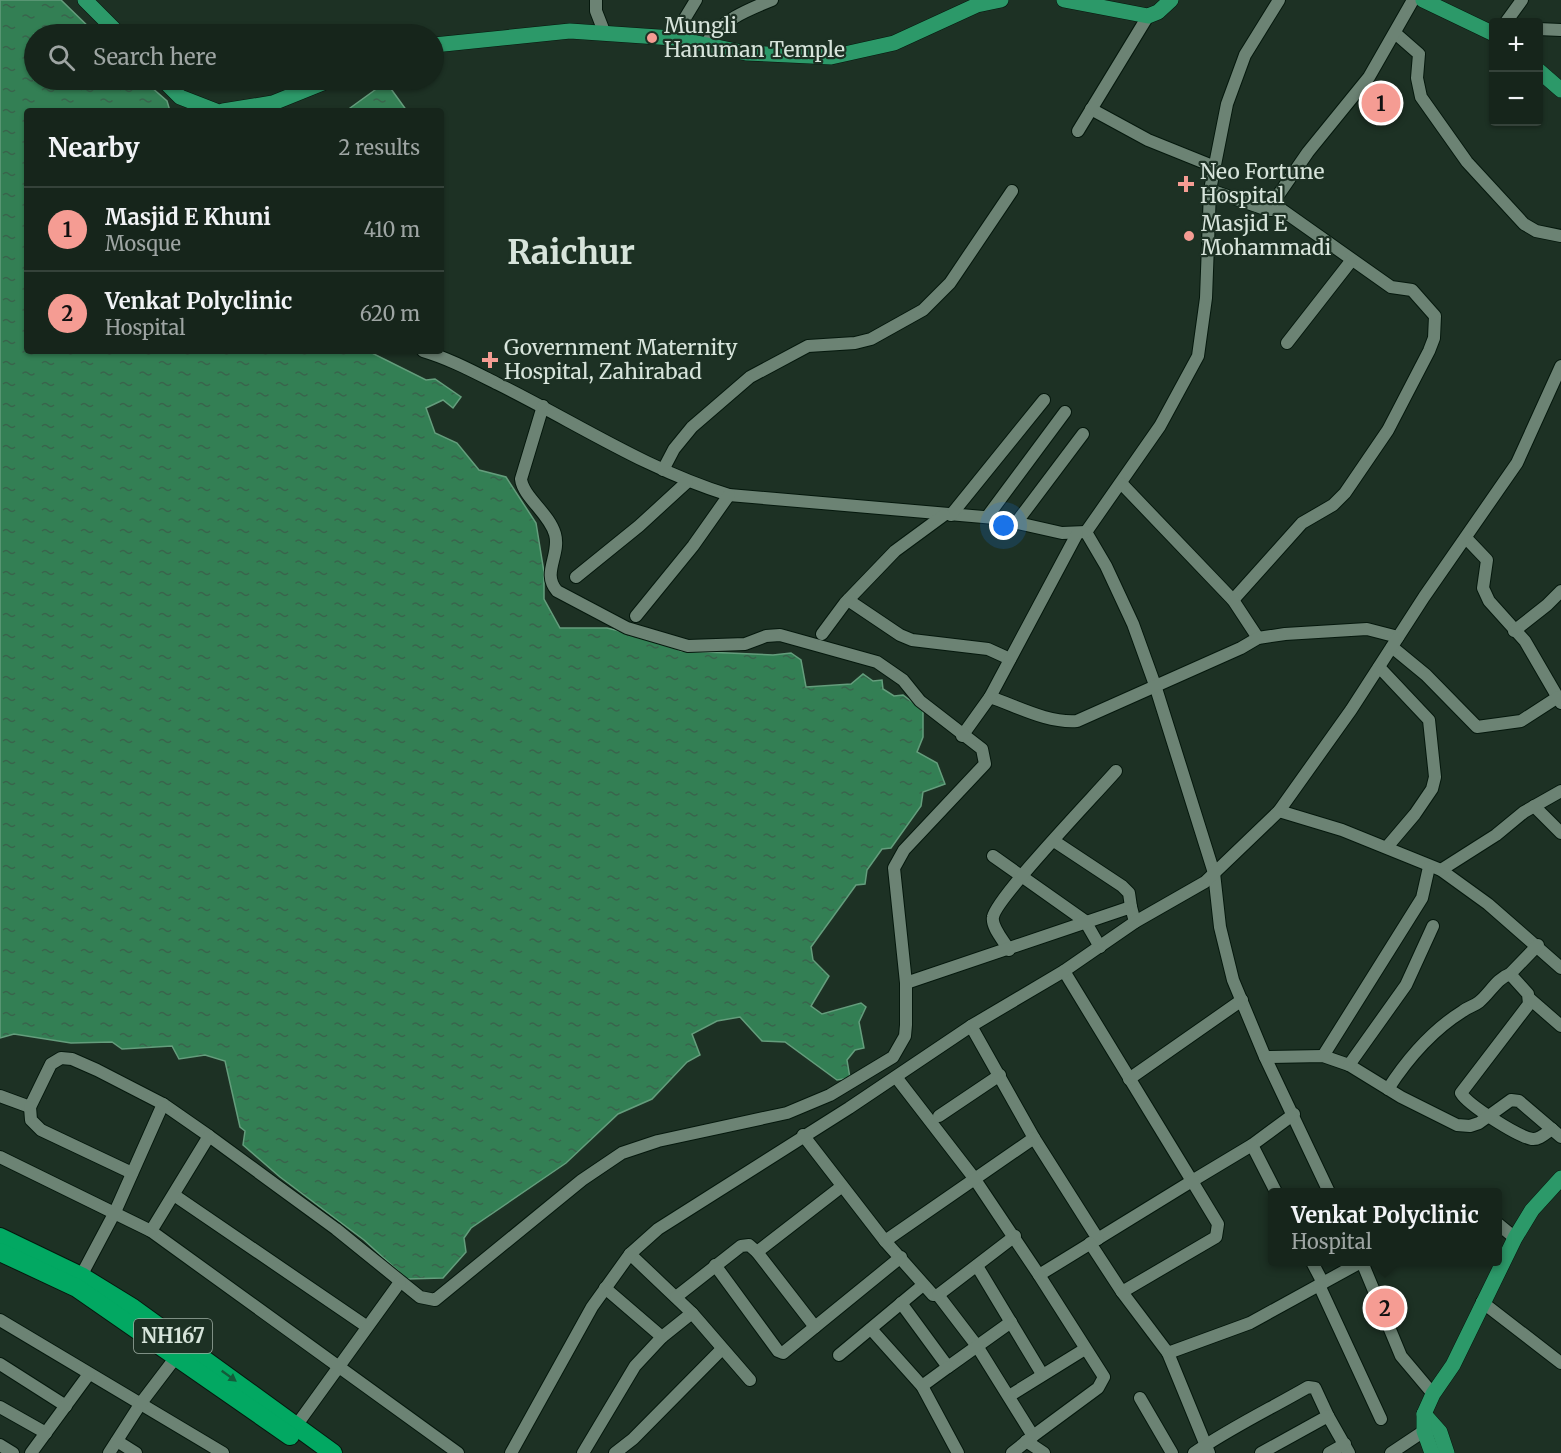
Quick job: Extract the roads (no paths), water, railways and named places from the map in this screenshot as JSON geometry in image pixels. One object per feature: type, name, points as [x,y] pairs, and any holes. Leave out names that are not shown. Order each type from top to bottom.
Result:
[{"type":"highway","name":"NH167","points":[[0,1238],[81,1276],[133,1308],[333,1453]]},
{"type":"highway","name":"NH167","points":[[0,1252],[77,1288],[314,1453]]},
{"type":"main road","points":[[85,0],[109,24]]},
{"type":"main road","points":[[444,44],[542,33],[605,33],[673,38],[746,53],[831,57],[894,43],[977,5],[1000,0]]},
{"type":"main road","points":[[1064,0],[1095,2],[1148,16],[1158,12],[1171,0]]},
{"type":"main road","points":[[1423,0],[1489,32]]},
{"type":"main road","points":[[1541,72],[1561,90]]},
{"type":"main road","points":[[173,90],[180,97],[208,108]]},
{"type":"main road","points":[[242,108],[273,103],[305,90]]},
{"type":"main road","points":[[1502,1263],[1532,1210],[1561,1178]]},
{"type":"main road","points":[[1432,1453],[1424,1431],[1424,1414],[1433,1394],[1453,1365],[1501,1266]]},
{"type":"main road","points":[[1424,1414],[1440,1432],[1447,1453]]},
{"type":"street","points":[[596,0],[596,11],[605,33]]},
{"type":"street","points":[[673,38],[696,0]]},
{"type":"street","points":[[705,45],[711,36],[734,18],[772,0]]},
{"type":"street","points":[[962,736],[990,697],[1082,533],[1121,483],[1160,426],[1198,356],[1206,298],[1210,190],[1227,104],[1245,55],[1279,0]]},
{"type":"street","points":[[1268,210],[1308,152],[1369,77],[1413,0]]},
{"type":"street","points":[[1509,18],[1522,0]]},
{"type":"street","points":[[1078,131],[1148,16]]},
{"type":"street","points":[[1543,29],[1561,30]]},
{"type":"street","points":[[1395,33],[1419,54],[1417,78],[1421,98],[1483,181],[1524,224],[1536,231],[1561,236]]},
{"type":"street","points":[[1091,109],[1148,140],[1215,167]]},
{"type":"street","points":[[1210,190],[1268,210],[1282,210],[1293,216],[1351,261],[1390,287],[1412,290],[1435,316],[1434,338],[1389,430],[1345,493],[1333,505],[1302,523],[1233,600]]},
{"type":"street","points":[[663,470],[674,449],[692,427],[750,377],[808,346],[855,343],[871,339],[923,310],[950,283],[1012,191]]},
{"type":"street","points":[[1287,343],[1351,261]]},
{"type":"street","points":[[432,354],[543,406],[687,482],[729,495],[987,517],[1082,533],[1106,566],[1133,624],[1155,685],[1214,873],[1221,927],[1233,980],[1265,1057],[1327,1188]]},
{"type":"street","points":[[511,1453],[576,1333],[605,1288],[630,1254],[658,1229],[896,1077],[970,1026],[1064,971],[1135,922],[1205,882],[1279,811],[1517,463],[1561,366]]},
{"type":"street","points":[[822,634],[848,600],[895,551],[947,515],[1044,400]]},
{"type":"street","points":[[132,1173],[41,1130],[31,1120],[30,1107],[51,1064],[61,1058],[72,1059],[163,1104],[336,1229],[420,1297],[435,1300],[582,1180],[622,1153],[658,1141],[787,1113],[830,1095],[862,1078],[893,1057],[900,1047],[906,1025],[906,983],[894,868],[904,850],[985,764],[982,749],[962,736],[920,701],[903,680],[867,657],[780,635],[766,636],[745,644],[688,646],[627,628],[557,591],[550,583],[549,574],[557,551],[555,534],[546,517],[524,490],[520,479],[543,406]]},
{"type":"street","points":[[987,517],[1065,412]]},
{"type":"street","points":[[1016,523],[1083,434]]},
{"type":"street","points":[[576,576],[639,526],[687,482]]},
{"type":"street","points":[[1121,483],[1233,600],[1258,638]]},
{"type":"street","points":[[636,616],[693,546],[729,495]]},
{"type":"street","points":[[990,697],[1048,719],[1077,720],[1241,648],[1258,638],[1367,629],[1395,642],[1477,727],[1521,721],[1559,700],[1525,641],[1489,601],[1483,588],[1487,560],[1466,538]]},
{"type":"street","points":[[1515,631],[1548,605],[1561,591]]},
{"type":"street","points":[[848,600],[900,635],[912,640],[988,650],[1010,659]]},
{"type":"street","points":[[1379,667],[1429,720],[1435,777],[1432,789],[1415,814],[1387,847]]},
{"type":"street","points":[[1009,950],[992,918],[1022,876],[1116,771]]},
{"type":"street","points":[[1323,1056],[1422,898],[1435,868],[1496,835],[1534,806],[1561,791]]},
{"type":"street","points":[[1534,806],[1561,833]]},
{"type":"street","points":[[1279,811],[1387,847],[1435,868],[1488,904],[1538,945],[1561,968]]},
{"type":"street","points":[[1054,841],[1129,893],[1135,922]]},
{"type":"street","points":[[993,856],[1085,921],[1100,947]]},
{"type":"street","points":[[906,983],[1131,907]]},
{"type":"street","points":[[1349,1065],[1406,984],[1433,926]]},
{"type":"street","points":[[1388,1089],[1406,1062],[1426,1039],[1463,1011],[1478,1003],[1498,981],[1510,974],[1538,945]]},
{"type":"street","points":[[1064,971],[1218,1224],[1216,1237],[1122,1293]]},
{"type":"street","points":[[1510,974],[1530,999],[1561,1026]]},
{"type":"street","points":[[1530,999],[1529,1004],[1461,1093],[1465,1099],[1488,1115],[1529,1138],[1540,1138],[1557,1133]]},
{"type":"street","points":[[1129,1079],[1242,1000]]},
{"type":"street","points":[[970,1026],[1000,1075],[1122,1293],[1168,1353],[1207,1449]]},
{"type":"street","points":[[1265,1057],[1323,1056],[1349,1065],[1388,1089],[1457,1125],[1470,1126],[1511,1100],[1519,1101],[1557,1133]]},
{"type":"street","points":[[939,1116],[1000,1075]]},
{"type":"street","points":[[896,1077],[974,1178],[1015,1236],[1104,1377],[1102,1383],[1012,1453]]},
{"type":"street","points":[[0,1096],[30,1107]]},
{"type":"street","points":[[81,1276],[115,1212],[163,1104]]},
{"type":"street","points":[[1039,1275],[1252,1145],[1294,1114]]},
{"type":"street","points":[[152,1231],[209,1136]]},
{"type":"street","points":[[803,1136],[885,1241],[901,1257],[928,1292],[938,1295],[977,1346],[1009,1396],[1030,1439],[1044,1453]]},
{"type":"street","points":[[885,1241],[1034,1138]]},
{"type":"street","points":[[1252,1145],[1274,1188]]},
{"type":"street","points":[[0,1157],[152,1231],[459,1453]]},
{"type":"street","points":[[757,1252],[841,1187]]},
{"type":"street","points":[[174,1195],[366,1326]]},
{"type":"street","points":[[1502,1228],[1515,1238]]},
{"type":"street","points":[[938,1295],[1015,1236]]},
{"type":"street","points":[[676,1297],[741,1246],[749,1245],[757,1252],[815,1328]]},
{"type":"street","points":[[630,1254],[692,1313],[750,1380]]},
{"type":"street","points":[[715,1265],[778,1351],[788,1352],[901,1257]]},
{"type":"street","points":[[977,1266],[1042,1374]]},
{"type":"street","points":[[1314,1266],[1381,1419]]},
{"type":"street","points":[[1168,1353],[1250,1323],[1354,1266]]},
{"type":"street","points":[[1363,1266],[1401,1356],[1433,1394]]},
{"type":"street","points":[[296,1426],[366,1326],[400,1282]]},
{"type":"street","points":[[839,1355],[923,1285]]},
{"type":"street","points":[[605,1288],[662,1337]]},
{"type":"street","points":[[1482,1302],[1561,1363]]},
{"type":"street","points":[[901,1303],[948,1367]]},
{"type":"street","points":[[583,1453],[630,1373],[662,1337],[692,1313]]},
{"type":"street","points":[[0,1320],[223,1453]]},
{"type":"street","points":[[922,1386],[1011,1322]]},
{"type":"street","points":[[871,1329],[922,1386],[958,1453]]},
{"type":"street","points":[[615,1453],[633,1439],[722,1349]]},
{"type":"street","points":[[1009,1396],[1085,1349]]},
{"type":"street","points":[[109,1453],[141,1403],[176,1357]]},
{"type":"street","points":[[0,1364],[66,1406]]},
{"type":"street","points":[[31,1453],[89,1374]]},
{"type":"street","points":[[1194,1453],[1207,1449],[1308,1386],[1315,1388],[1347,1449],[1329,1453]]},
{"type":"street","points":[[1140,1398],[1172,1453]]},
{"type":"street","points":[[0,1407],[46,1433]]},
{"type":"street","points":[[1261,1453],[1328,1416]]},
{"type":"street","points":[[1391,1453],[1424,1431]]},
{"type":"street","points":[[117,1441],[136,1453]]},
{"type":"street","points":[[0,1445],[13,1453]]},
{"type":"water","points":[[0,0],[61,0],[86,24],[24,24],[24,90],[154,90],[167,101],[169,108],[24,108],[24,354],[374,354],[426,380],[435,379],[461,397],[453,408],[443,400],[426,408],[435,433],[457,443],[479,470],[506,477],[536,523],[544,572],[544,599],[560,628],[607,628],[661,641],[681,651],[773,655],[791,653],[801,660],[806,687],[851,684],[863,674],[873,681],[882,680],[883,689],[894,696],[903,695],[923,710],[923,737],[917,752],[937,763],[945,784],[923,792],[921,806],[891,848],[882,849],[867,870],[865,884],[856,885],[811,947],[813,960],[829,976],[811,1006],[822,1014],[861,1003],[866,1007],[859,1022],[864,1048],[855,1050],[847,1060],[850,1078],[837,1080],[785,1042],[762,1041],[740,1017],[717,1021],[692,1034],[700,1055],[687,1062],[652,1099],[618,1114],[566,1163],[471,1228],[464,1238],[466,1252],[443,1278],[407,1279],[364,1240],[280,1177],[243,1145],[245,1131],[240,1127],[225,1061],[205,1055],[179,1059],[172,1046],[122,1049],[112,1042],[71,1043],[14,1034],[0,1038]]},
{"type":"water","points":[[375,90],[392,90],[405,108],[350,108]]},
{"type":"place","name":"Mungli Hanuman Temple","points":[[652,38]]},
{"type":"place","name":"Masjid E Khuni","points":[[1381,103]]},
{"type":"place","name":"Neo Fortune Hospital","points":[[1186,184]]},
{"type":"place","name":"Masjid E Mohammadi","points":[[1189,236]]},
{"type":"place","name":"Government Maternity Hospital, Zahirabad","points":[[490,360]]},
{"type":"place","name":"Venkat Polyclinic","points":[[1385,1308]]},
{"type":"district","name":"Raichur","points":[[571,252]]}]
